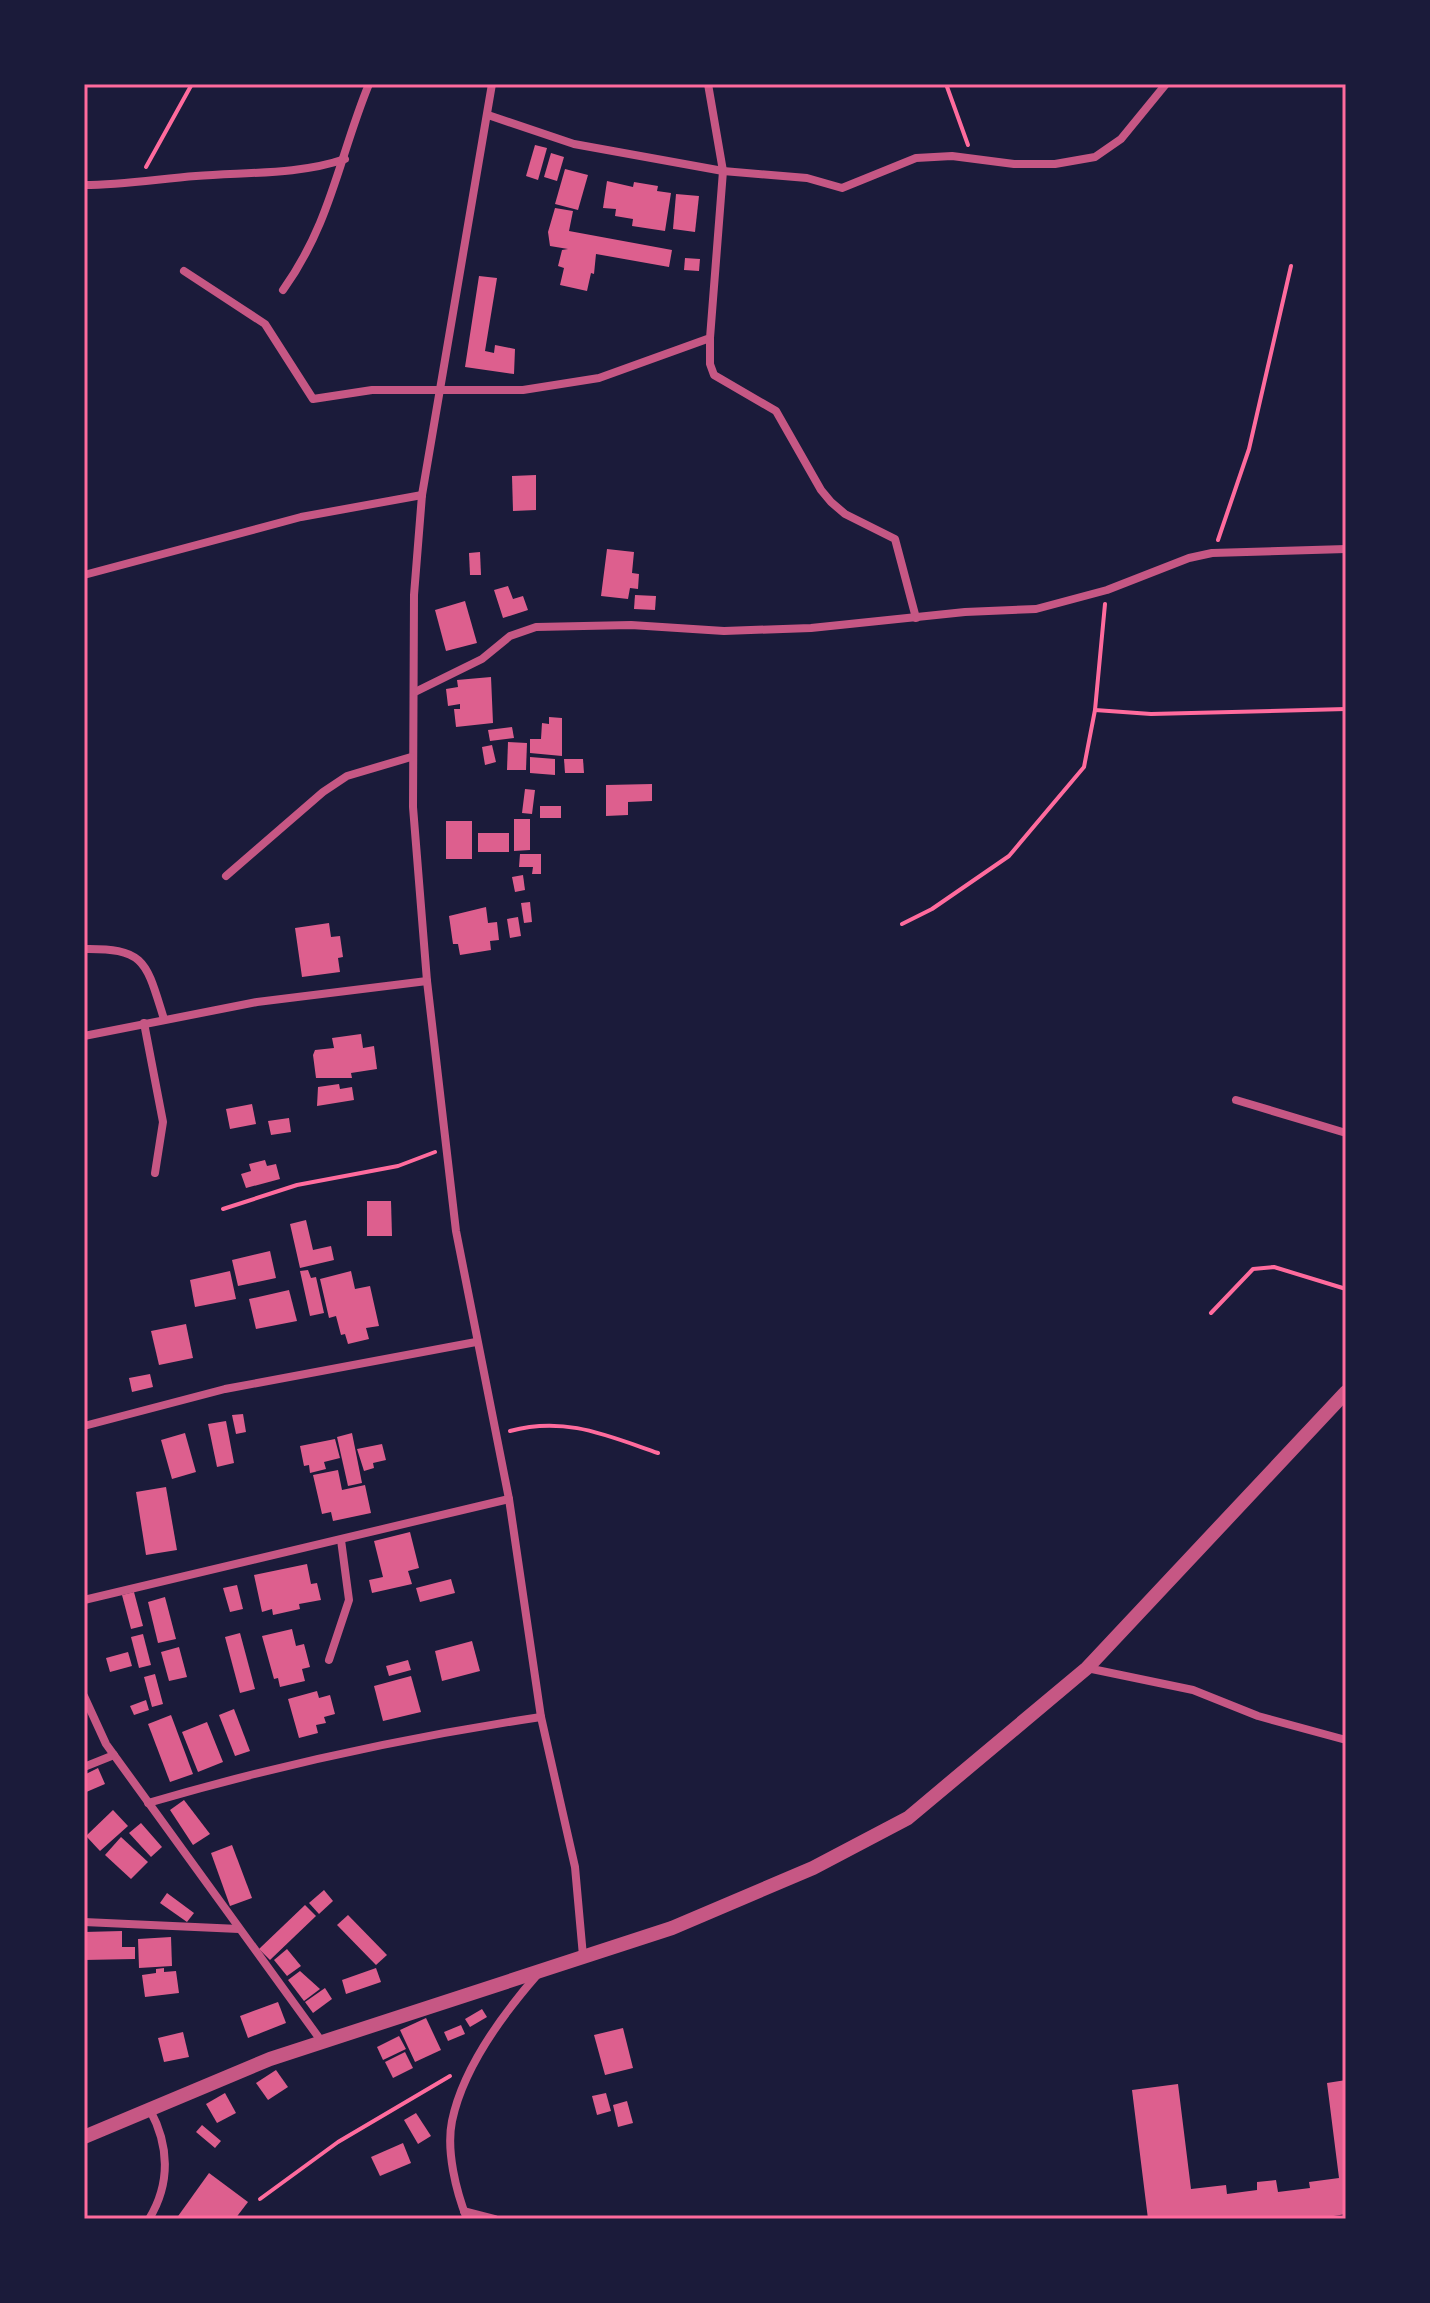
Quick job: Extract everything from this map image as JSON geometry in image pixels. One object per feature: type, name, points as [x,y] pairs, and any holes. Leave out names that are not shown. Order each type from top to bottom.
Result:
[{"type":"street","points":[[283,290],[314,242],[369,84]]},
{"type":"street","points":[[492,84],[422,495],[414,595],[415,692],[411,757],[427,981],[444,1149],[476,1342],[498,1434],[541,1717],[575,1867],[583,1956]]},
{"type":"street","points":[[708,84],[723,171],[710,338],[710,364],[714,375],[776,411],[821,490],[845,514],[895,539],[916,618]]},
{"type":"street","points":[[488,115],[574,144],[723,171],[807,178],[842,188],[907,160],[952,156],[1055,164],[1095,157],[1121,139],[1166,84]]},
{"type":"street","points":[[84,185],[138,184],[317,166],[345,159]]},
{"type":"street","points":[[184,271],[265,324],[313,399],[372,390],[501,392],[599,378],[710,338]]},
{"type":"street","points":[[84,575],[301,517],[422,495]]},
{"type":"street","points":[[415,692],[482,659],[510,636],[536,627],[631,625],[724,631],[1036,609],[1107,590],[1189,558],[1212,553],[1346,549]]},
{"type":"street","points":[[226,876],[323,792],[347,776],[411,757]]},
{"type":"street","points":[[84,949],[131,951],[147,974],[164,1019]]},
{"type":"street","points":[[84,1036],[331,991],[427,981]]},
{"type":"street","points":[[144,1023],[163,1122],[155,1173]]},
{"type":"street","points":[[1236,1100],[1346,1133]]},
{"type":"street","points":[[84,1426],[225,1389],[476,1342]]},
{"type":"street","points":[[84,2137],[228,2075],[672,1928],[758,1893],[908,1818],[1087,1668],[1346,1392]]},
{"type":"street","points":[[84,1600],[509,1499]]},
{"type":"street","points":[[329,1660],[349,1600],[341,1540]]},
{"type":"street","points":[[1087,1668],[1193,1690],[1258,1716],[1346,1740]]},
{"type":"street","points":[[84,1696],[114,1755],[322,2042]]},
{"type":"street","points":[[148,1803],[327,1756],[541,1717]]},
{"type":"street","points":[[84,1767],[114,1755]]},
{"type":"street","points":[[84,1922],[239,1929]]},
{"type":"street","points":[[495,2219],[465,2215],[454,2172],[452,2121],[477,2062],[494,2032],[537,1974]]},
{"type":"street","points":[[149,2219],[165,2174],[166,2153],[163,2134],[150,2110]]},
{"type":"path","points":[[138,184],[159,140],[192,84]]},
{"type":"path","points":[[946,84],[972,159]]},
{"type":"path","points":[[1212,553],[1233,503],[1249,449],[1291,266]]},
{"type":"path","points":[[902,924],[932,909],[1009,856],[1056,804],[1084,767],[1095,710],[1099,642],[1107,590]]},
{"type":"path","points":[[1095,710],[1151,714],[1346,709]]},
{"type":"path","points":[[223,1209],[297,1185],[398,1166],[444,1149]]},
{"type":"path","points":[[1211,1313],[1253,1269],[1274,1267],[1346,1289]]},
{"type":"path","points":[[498,1434],[533,1424],[565,1423],[658,1453]]},
{"type":"path","points":[[260,2199],[338,2142],[477,2062]]},
{"type":"building","points":[[535,145],[547,148],[538,180],[526,176]]},
{"type":"building","points":[[551,153],[564,157],[557,181],[544,177]]},
{"type":"building","points":[[565,169],[588,175],[578,210],[555,204]]},
{"type":"building","points":[[607,181],[633,187],[634,182],[658,186],[657,191],[671,193],[665,231],[632,226],[633,219],[615,216],[616,209],[603,208]]},
{"type":"building","points":[[676,194],[699,196],[695,232],[673,229]]},
{"type":"building","points":[[555,208],[573,211],[569,231],[672,250],[669,267],[596,254],[594,274],[591,273],[587,291],[560,285],[564,268],[558,266],[562,250],[568,249],[550,246],[548,232]]},
{"type":"building","points":[[685,258],[700,259],[699,271],[684,270]]},
{"type":"building","points":[[479,276],[497,278],[485,351],[494,353],[495,345],[515,349],[514,374],[465,367]]},
{"type":"building","points":[[536,475],[536,510],[513,511],[512,476]]},
{"type":"building","points":[[607,549],[634,552],[632,573],[639,574],[638,589],[630,588],[628,599],[601,596]]},
{"type":"building","points":[[480,552],[481,575],[470,575],[469,553]]},
{"type":"building","points":[[508,586],[513,599],[523,596],[528,610],[503,618],[494,590]]},
{"type":"building","points":[[635,595],[656,596],[655,610],[634,609]]},
{"type":"building","points":[[465,601],[477,643],[446,651],[435,610]]},
{"type":"building","points":[[491,677],[493,723],[456,727],[454,709],[460,709],[460,704],[448,706],[446,689],[458,687],[457,680]]},
{"type":"building","points":[[549,717],[562,718],[562,756],[530,753],[530,739],[541,739],[542,723],[549,724]]},
{"type":"building","points":[[512,727],[514,738],[490,741],[488,730]]},
{"type":"building","points":[[508,742],[527,743],[526,770],[507,770]]},
{"type":"building","points":[[492,745],[496,762],[485,765],[482,747]]},
{"type":"building","points":[[530,757],[555,759],[555,775],[530,773]]},
{"type":"building","points":[[564,759],[583,759],[584,773],[565,773]]},
{"type":"building","points":[[652,784],[652,801],[628,802],[628,815],[606,816],[606,785]]},
{"type":"building","points":[[525,789],[535,790],[532,814],[522,813]]},
{"type":"building","points":[[540,806],[561,806],[561,818],[540,818]]},
{"type":"building","points":[[514,819],[530,819],[530,850],[514,851]]},
{"type":"building","points":[[446,821],[472,821],[472,859],[446,859]]},
{"type":"building","points":[[478,833],[509,833],[509,852],[478,852]]},
{"type":"building","points":[[520,854],[541,854],[541,874],[532,874],[533,867],[519,867]]},
{"type":"building","points":[[523,875],[525,890],[515,892],[512,877]]},
{"type":"building","points":[[530,902],[532,922],[524,923],[521,903]]},
{"type":"building","points":[[486,907],[488,923],[497,922],[499,940],[490,941],[491,950],[460,955],[458,944],[453,944],[449,916]]},
{"type":"building","points":[[518,917],[521,936],[510,938],[507,919]]},
{"type":"building","points":[[329,923],[331,937],[340,936],[343,957],[338,958],[340,972],[302,977],[295,928]]},
{"type":"building","points":[[361,1034],[363,1048],[374,1046],[377,1069],[351,1073],[352,1078],[316,1078],[315,1050],[334,1048],[332,1038]]},
{"type":"building","points":[[339,1084],[340,1089],[352,1087],[354,1100],[317,1106],[318,1087]]},
{"type":"building","points":[[252,1104],[256,1124],[230,1129],[226,1109]]},
{"type":"building","points":[[289,1118],[291,1132],[271,1135],[268,1121]]},
{"type":"building","points":[[265,1160],[267,1166],[276,1164],[280,1179],[246,1188],[241,1174],[251,1171],[249,1164]]},
{"type":"building","points":[[367,1201],[391,1201],[392,1236],[367,1236]]},
{"type":"building","points":[[306,1220],[313,1250],[331,1246],[334,1260],[300,1268],[290,1224]]},
{"type":"building","points":[[270,1251],[276,1278],[238,1286],[232,1260]]},
{"type":"building","points":[[308,1270],[311,1278],[316,1277],[324,1313],[310,1316],[300,1271]]},
{"type":"building","points":[[230,1271],[236,1299],[195,1307],[190,1280]]},
{"type":"building","points":[[351,1271],[355,1289],[370,1286],[379,1326],[366,1328],[369,1339],[348,1344],[345,1334],[341,1335],[336,1316],[329,1318],[320,1279]]},
{"type":"building","points":[[289,1290],[297,1321],[256,1329],[249,1299]]},
{"type":"building","points":[[186,1324],[193,1358],[159,1365],[151,1331]]},
{"type":"building","points":[[150,1374],[153,1387],[132,1392],[129,1378]]},
{"type":"building","points":[[243,1414],[246,1432],[236,1434],[232,1415]]},
{"type":"building","points":[[226,1421],[234,1463],[217,1467],[208,1424]]},
{"type":"building","points":[[185,1433],[196,1472],[172,1479],[161,1440]]},
{"type":"building","points":[[352,1433],[362,1483],[348,1486],[337,1437]]},
{"type":"building","points":[[335,1439],[340,1458],[324,1462],[326,1469],[310,1473],[309,1465],[304,1466],[300,1446]]},
{"type":"building","points":[[382,1444],[386,1460],[373,1463],[374,1468],[364,1471],[357,1449]]},
{"type":"building","points":[[338,1470],[342,1490],[365,1485],[371,1513],[333,1521],[331,1512],[322,1514],[313,1475]]},
{"type":"building","points":[[166,1487],[177,1550],[146,1555],[136,1492]]},
{"type":"building","points":[[410,1532],[419,1568],[408,1571],[412,1584],[372,1593],[369,1580],[383,1577],[374,1541]]},
{"type":"building","points":[[307,1564],[311,1584],[317,1583],[321,1600],[299,1604],[300,1609],[273,1615],[272,1609],[262,1612],[254,1575]]},
{"type":"building","points":[[451,1579],[455,1593],[420,1602],[416,1588]]},
{"type":"building","points":[[237,1585],[243,1609],[230,1612],[223,1588]]},
{"type":"building","points":[[134,1592],[143,1626],[131,1629],[122,1595]]},
{"type":"building","points":[[165,1597],[176,1639],[158,1643],[148,1602]]},
{"type":"building","points":[[292,1629],[296,1646],[304,1644],[310,1667],[302,1669],[305,1681],[280,1687],[278,1678],[274,1679],[262,1636]]},
{"type":"building","points":[[240,1633],[255,1689],[240,1693],[225,1637]]},
{"type":"building","points":[[143,1634],[151,1665],[139,1668],[131,1637]]},
{"type":"building","points":[[472,1641],[480,1671],[442,1681],[435,1651]]},
{"type":"building","points":[[179,1647],[187,1677],[169,1681],[161,1652]]},
{"type":"building","points":[[128,1652],[132,1666],[110,1672],[106,1658]]},
{"type":"building","points":[[408,1660],[411,1670],[389,1676],[386,1666]]},
{"type":"building","points":[[155,1674],[163,1704],[152,1707],[144,1677]]},
{"type":"building","points":[[411,1676],[421,1712],[383,1721],[374,1686]]},
{"type":"building","points":[[317,1691],[319,1698],[330,1695],[335,1714],[324,1717],[326,1723],[316,1725],[318,1733],[299,1738],[288,1699]]},
{"type":"building","points":[[146,1700],[149,1710],[134,1715],[130,1706]]},
{"type":"building","points":[[234,1709],[250,1751],[235,1756],[219,1715]]},
{"type":"building","points":[[171,1715],[193,1774],[170,1782],[148,1724]]},
{"type":"building","points":[[207,1722],[223,1762],[198,1772],[182,1732]]},
{"type":"building","points":[[98,1768],[105,1784],[84,1793],[84,1775]]},
{"type":"building","points":[[184,1800],[210,1834],[193,1845],[170,1810]]},
{"type":"building","points":[[113,1810],[128,1826],[100,1851],[86,1836]]},
{"type":"building","points":[[141,1823],[162,1847],[151,1857],[129,1833]]},
{"type":"building","points":[[121,1837],[148,1862],[131,1879],[105,1855]]},
{"type":"building","points":[[232,1845],[252,1898],[230,1906],[211,1853]]},
{"type":"building","points":[[324,1890],[333,1901],[319,1914],[309,1903]]},
{"type":"building","points":[[167,1893],[194,1913],[187,1922],[160,1903]]},
{"type":"building","points":[[305,1905],[316,1916],[270,1960],[259,1949]]},
{"type":"building","points":[[348,1915],[387,1955],[376,1965],[337,1925]]},
{"type":"building","points":[[122,1931],[122,1947],[135,1947],[135,1959],[84,1960],[84,1932]]},
{"type":"building","points":[[171,1937],[172,1966],[139,1968],[138,1939]]},
{"type":"building","points":[[287,1949],[301,1966],[287,1976],[274,1960]]},
{"type":"building","points":[[164,1968],[164,1972],[176,1971],[179,1993],[145,1997],[142,1975]]},
{"type":"building","points":[[376,1968],[381,1982],[346,1994],[342,1980]]},
{"type":"building","points":[[300,1971],[320,1989],[304,2001],[288,1980]]},
{"type":"building","points":[[325,1988],[332,1999],[313,2013],[305,2002]]},
{"type":"building","points":[[278,2002],[286,2023],[248,2038],[240,2016]]},
{"type":"building","points":[[482,2009],[487,2017],[470,2027],[465,2019]]},
{"type":"building","points":[[426,2018],[441,2050],[415,2062],[400,2030]]},
{"type":"building","points":[[461,2025],[465,2034],[448,2041],[444,2032]]},
{"type":"building","points":[[623,2028],[633,2068],[605,2075],[594,2035]]},
{"type":"building","points":[[183,2032],[189,2057],[164,2062],[158,2038]]},
{"type":"building","points":[[399,2036],[406,2049],[383,2060],[377,2047]]},
{"type":"building","points":[[405,2052],[413,2068],[393,2078],[385,2062]]},
{"type":"building","points":[[276,2070],[288,2087],[268,2100],[256,2083]]},
{"type":"building","points":[[1346,2080],[1346,2214],[1315,2219],[1148,2219],[1132,2090],[1178,2084],[1191,2189],[1226,2185],[1227,2194],[1257,2190],[1257,2182],[1276,2180],[1278,2192],[1310,2188],[1309,2182],[1339,2178],[1327,2083]]},
{"type":"building","points":[[225,2093],[236,2113],[217,2123],[206,2104]]},
{"type":"building","points":[[606,2093],[611,2111],[597,2115],[592,2096]]},
{"type":"building","points":[[627,2101],[633,2123],[618,2127],[613,2105]]},
{"type":"building","points":[[416,2113],[431,2136],[418,2144],[404,2120]]},
{"type":"building","points":[[202,2125],[221,2141],[215,2148],[196,2132]]},
{"type":"building","points":[[403,2143],[411,2163],[380,2176],[371,2157]]},
{"type":"building","points":[[209,2173],[248,2202],[235,2219],[176,2219]]}]
